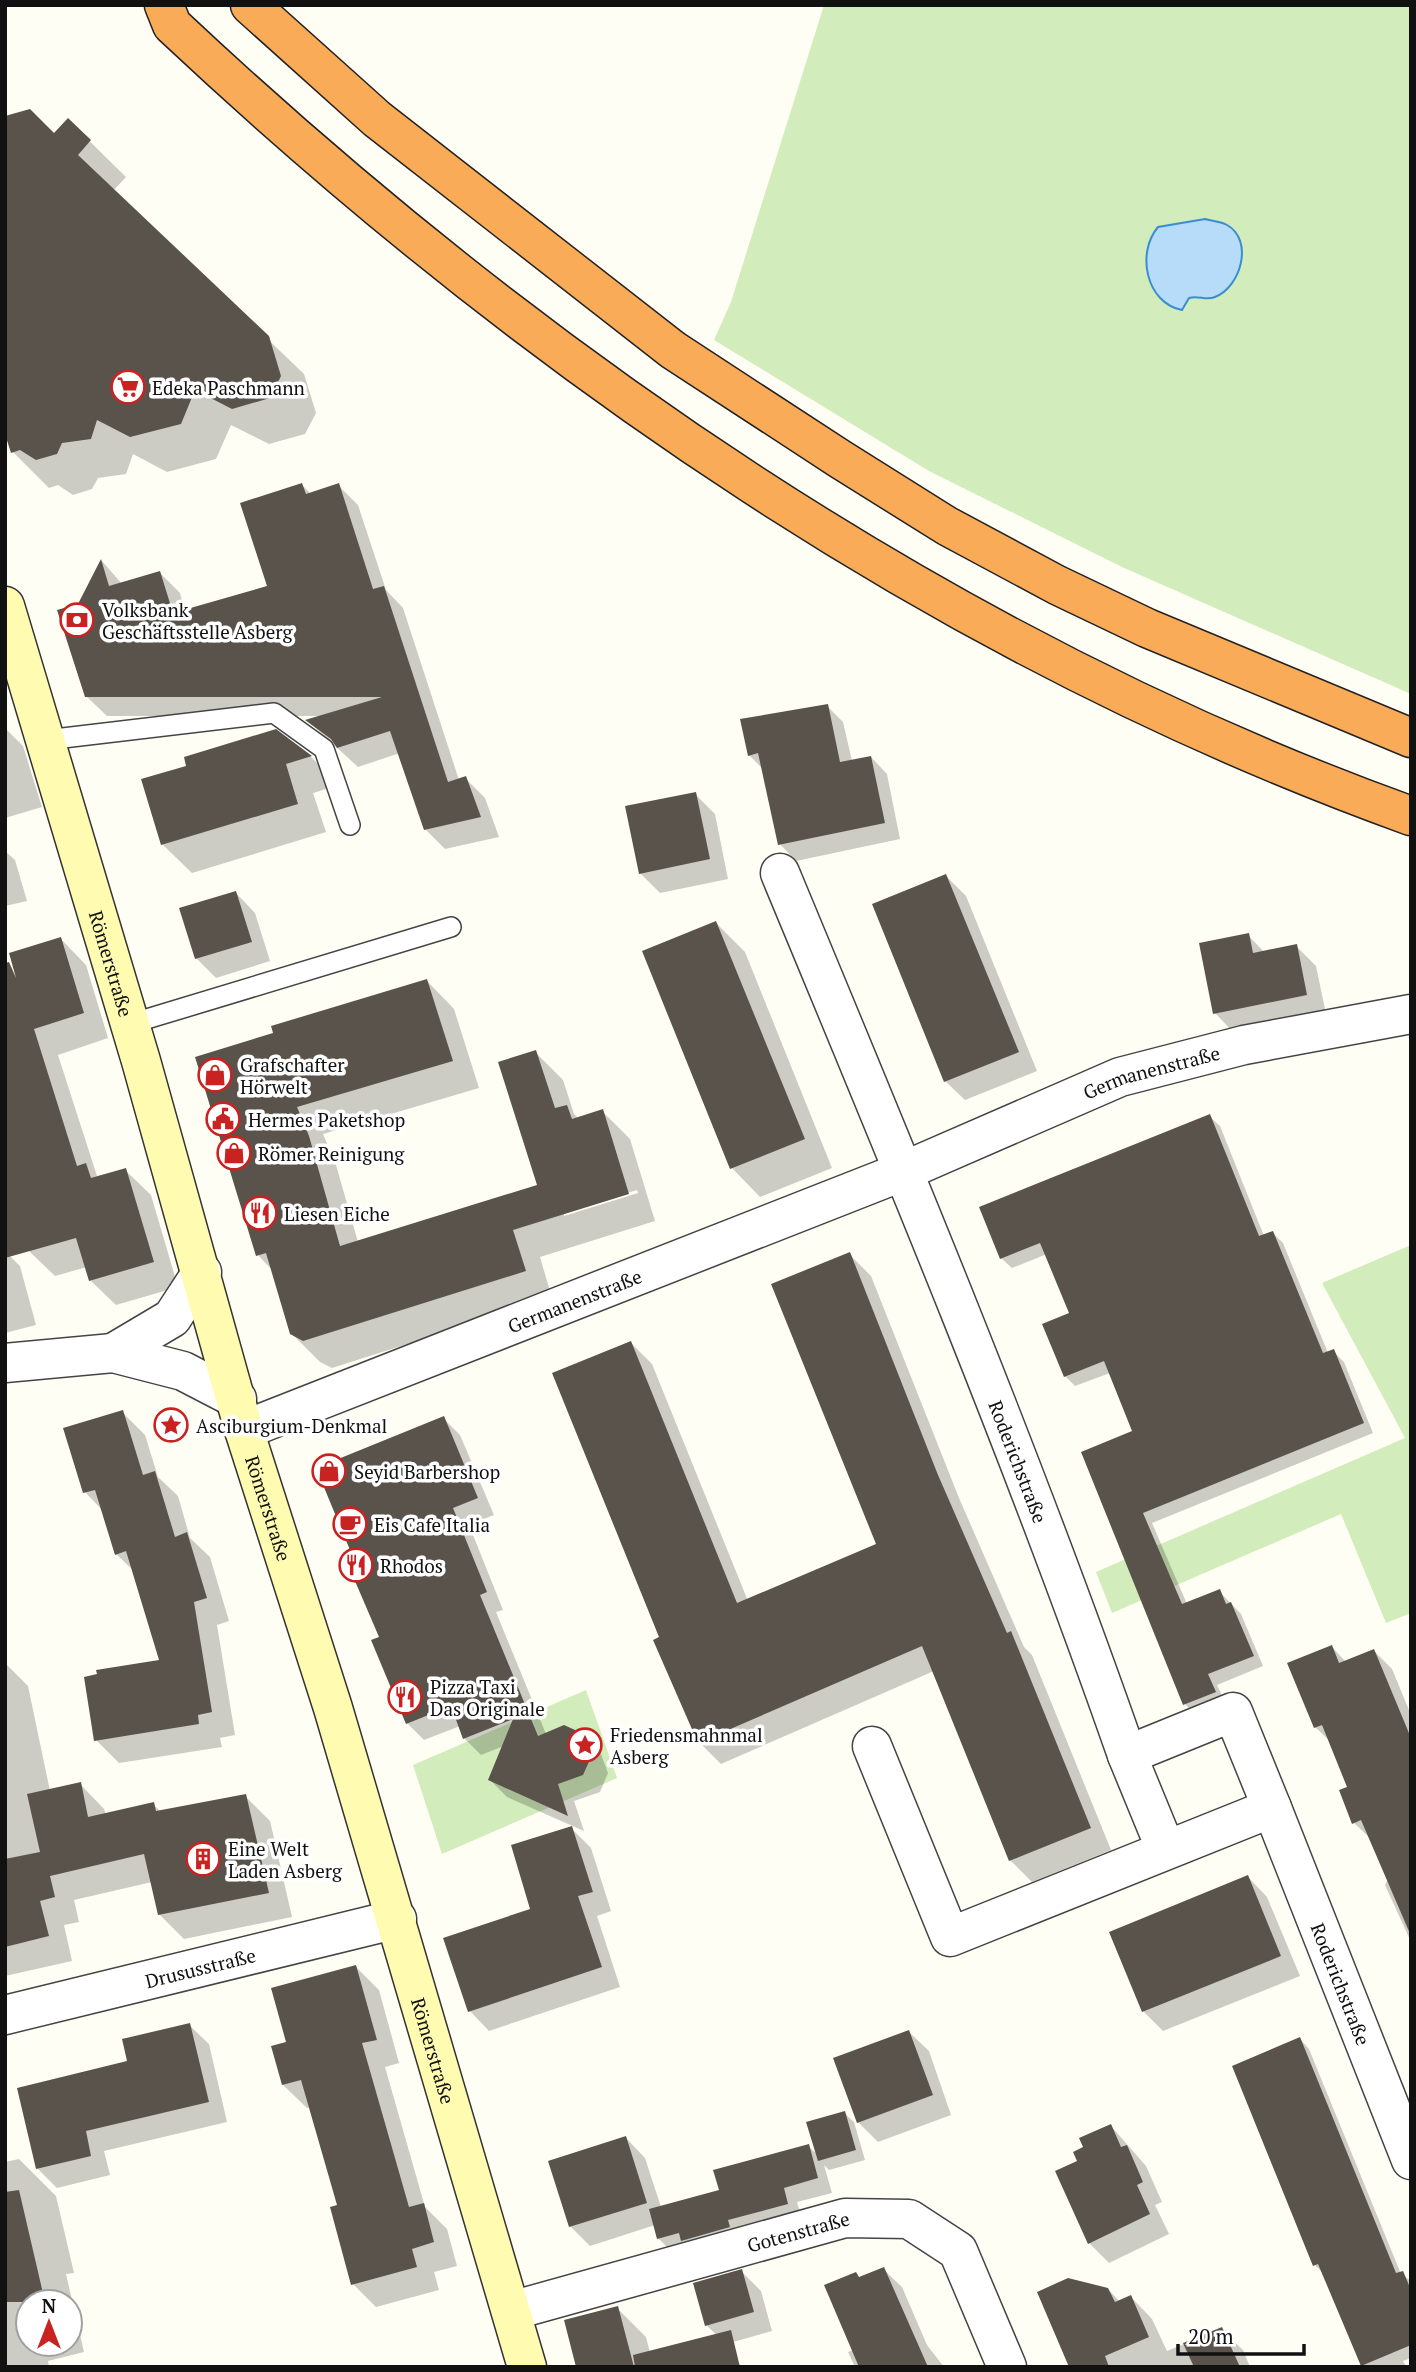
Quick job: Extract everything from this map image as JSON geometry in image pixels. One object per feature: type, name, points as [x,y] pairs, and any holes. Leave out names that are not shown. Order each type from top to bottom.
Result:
[{"type":"highway","points":[[164,5],[172,25],[272,117],[499,305],[722,465],[917,586],[1080,673],[1247,752],[1411,816]]},
{"type":"highway","points":[[250,5],[377,119],[673,350],[840,460],[947,526],[1080,596],[1147,628],[1411,738]]},
{"type":"street","name":"Römerstraße","points":[[5,606],[130,1024],[202,1272],[240,1415],[397,1919],[525,2365]]},
{"type":"street","points":[[780,873],[904,1171]]},
{"type":"street","name":"Germanenstraße","points":[[240,1415],[904,1171],[1120,1077],[1244,1045],[1411,1014]]},
{"type":"street","name":"Roderichstraße","points":[[904,1171],[1074,1604],[1127,1755],[1166,1850]]},
{"type":"street","points":[[113,1353],[172,1318],[202,1272]]},
{"type":"street","points":[[5,1363],[113,1353],[183,1371],[240,1415]]},
{"type":"street","name":"Roderichstraße","points":[[1127,1755],[1233,1712],[1411,2160]]},
{"type":"street","points":[[872,1745],[950,1937],[1272,1808]]},
{"type":"street","name":"Drususstraße","points":[[5,2015],[397,1919]]},
{"type":"street","name":"Gotenstraße","points":[[511,2311],[845,2218],[909,2219],[958,2251],[1007,2367]]},
{"type":"lane","points":[[46,740],[274,713],[324,749],[350,825]]},
{"type":"lane","points":[[130,1024],[451,927]]},
{"type":"green space","points":[[824,5],[1411,5],[1411,694],[1122,567],[929,471],[714,340],[731,302]]},
{"type":"green space","points":[[1411,1245],[1411,1613],[1386,1623],[1341,1514],[1112,1613],[1096,1572],[1405,1438],[1322,1283]]},
{"type":"green space","points":[[586,1690],[617,1778],[442,1854],[413,1765]]},
{"type":"water","points":[[1205,219],[1225,224],[1235,232],[1240,241],[1241,263],[1232,284],[1224,292],[1212,298],[1189,298],[1182,310],[1160,298],[1153,288],[1148,276],[1147,250],[1158,227]]},
{"type":"building","points":[[30,109],[54,133],[68,118],[91,140],[78,155],[269,336],[281,376],[270,398],[232,409],[195,390],[181,424],[130,437],[97,420],[91,439],[62,443],[57,454],[36,460],[20,450],[11,453],[5,434],[5,116]]},
{"type":"building","points":[[302,483],[306,494],[339,483],[373,589],[384,586],[448,782],[466,776],[481,817],[424,830],[390,731],[337,748],[331,739],[305,720],[382,697],[85,697],[57,610],[78,604],[101,559],[109,586],[160,571],[173,613],[267,586],[240,503]]},
{"type":"building","points":[[828,704],[840,762],[871,756],[885,823],[778,845],[758,753],[748,756],[740,719]]},
{"type":"building","points":[[276,729],[312,756],[286,764],[298,804],[161,845],[141,779],[186,766],[184,757]]},
{"type":"building","points":[[696,792],[710,859],[639,874],[625,806]]},
{"type":"building","points":[[946,874],[1019,1052],[944,1082],[872,904]]},
{"type":"building","points":[[236,891],[252,942],[195,959],[179,908]]},
{"type":"building","points":[[716,921],[805,1139],[730,1169],[642,951]]},
{"type":"building","points":[[1249,933],[1253,953],[1297,944],[1307,995],[1213,1014],[1199,943]]},
{"type":"building","points":[[61,937],[84,1013],[34,1029],[77,1166],[86,1163],[91,1178],[126,1168],[154,1262],[89,1281],[76,1238],[5,1258],[5,963],[9,962],[16,978],[9,953]]},
{"type":"building","points":[[427,979],[453,1061],[297,1107],[309,1136],[340,1246],[537,1185],[498,1062],[536,1050],[555,1108],[567,1105],[572,1119],[603,1109],[629,1194],[513,1230],[526,1271],[303,1341],[290,1334],[266,1253],[256,1256],[195,1057],[273,1033],[271,1026]]},
{"type":"building","points":[[1210,1114],[1259,1236],[1273,1231],[1323,1353],[1334,1349],[1364,1423],[1143,1513],[1182,1604],[1220,1589],[1226,1604],[1231,1602],[1254,1656],[1208,1674],[1216,1692],[1183,1705],[1081,1452],[1132,1431],[1104,1361],[1064,1377],[1042,1324],[1069,1313],[1040,1243],[1000,1259],[979,1207]]},
{"type":"building","points":[[850,1252],[938,1475],[1007,1633],[1011,1631],[1091,1828],[1009,1861],[922,1646],[698,1743],[653,1640],[659,1637],[552,1373],[631,1341],[737,1603],[876,1544],[771,1284]]},
{"type":"building","points":[[123,1410],[143,1475],[155,1471],[175,1537],[187,1532],[207,1598],[194,1602],[212,1712],[198,1715],[199,1724],[94,1741],[84,1677],[97,1674],[96,1670],[159,1660],[126,1551],[115,1555],[95,1490],[83,1493],[63,1428]]},
{"type":"building","points":[[444,1416],[478,1498],[453,1508],[487,1592],[480,1595],[538,1736],[564,1725],[584,1734],[592,1755],[583,1775],[558,1784],[568,1816],[488,1780],[513,1719],[463,1739],[451,1706],[406,1724],[371,1640],[379,1637],[343,1553],[350,1550],[316,1468]]},
{"type":"building","points":[[1332,1645],[1339,1663],[1374,1649],[1411,1738],[1411,1936],[1361,1820],[1352,1824],[1339,1790],[1347,1787],[1322,1725],[1314,1728],[1287,1663]]},
{"type":"building","name":"Eine Welt Laden Asberg","points":[[81,1782],[88,1817],[154,1802],[156,1811],[246,1794],[269,1893],[158,1915],[144,1854],[50,1876],[55,1897],[40,1901],[49,1936],[5,1947],[5,1859],[40,1852],[27,1794]]},
{"type":"building","points":[[572,1826],[593,1892],[578,1896],[602,1967],[468,2012],[443,1938],[530,1909],[511,1845]]},
{"type":"building","points":[[1248,1875],[1281,1956],[1142,2012],[1109,1932]]},
{"type":"building","points":[[356,1965],[377,2040],[362,2043],[409,2207],[424,2203],[434,2242],[412,2249],[417,2267],[351,2285],[330,2207],[337,2205],[301,2080],[282,2085],[271,2046],[286,2042],[271,1988]]},
{"type":"building","points":[[190,2023],[209,2102],[86,2131],[91,2156],[36,2169],[17,2088],[127,2061],[122,2039]]},
{"type":"building","points":[[909,2030],[933,2095],[857,2123],[833,2058]]},
{"type":"building","points":[[1300,2037],[1396,2273],[1403,2271],[1411,2290],[1411,2345],[1361,2366],[1318,2264],[1313,2266],[1232,2066]]},
{"type":"building","points":[[845,2111],[856,2150],[818,2161],[806,2122]]},
{"type":"building","points":[[1111,2124],[1121,2147],[1127,2145],[1143,2182],[1137,2185],[1150,2214],[1088,2244],[1055,2171],[1077,2161],[1073,2152],[1083,2147],[1079,2138]]},
{"type":"building","points":[[626,2136],[647,2203],[569,2227],[548,2161]]},
{"type":"building","points":[[809,2144],[818,2178],[784,2188],[788,2204],[728,2220],[730,2227],[681,2241],[679,2233],[657,2239],[649,2209],[719,2190],[713,2170]]},
{"type":"building","points":[[19,2190],[42,2288],[14,2288],[14,2302],[5,2302],[5,2192]]},
{"type":"building","points":[[884,2267],[928,2367],[859,2367],[824,2285],[856,2272],[859,2277]]},
{"type":"building","points":[[742,2269],[754,2312],[705,2326],[693,2283]]},
{"type":"building","points":[[1068,2278],[1108,2288],[1115,2302],[1131,2295],[1149,2337],[1105,2356],[1109,2367],[1069,2367],[1037,2292]]},
{"type":"building","points":[[618,2306],[634,2367],[576,2367],[564,2320]]},
{"type":"building","points":[[1222,2327],[1240,2367],[1194,2367],[1183,2343]]},
{"type":"building","points":[[731,2330],[740,2367],[635,2367],[633,2355]]},
{"type":"place","name":"Edeka Paschmann","points":[[128,387]]},
{"type":"place","name":"Volksbank Geschäftsstelle Asberg","points":[[77,620]]},
{"type":"place","name":"Grafschafter Hörwelt","points":[[215,1075]]},
{"type":"place","name":"Hermes Paketshop","points":[[223,1119]]},
{"type":"place","name":"Römer Reinigung","points":[[234,1153]]},
{"type":"place","name":"Liesen Eiche","points":[[260,1213]]},
{"type":"place","name":"Asciburgium-Denkmal","points":[[171,1425]]},
{"type":"place","name":"Seyid Barbershop","points":[[329,1471]]},
{"type":"place","name":"Eis Cafe Italia","points":[[350,1524]]},
{"type":"place","name":"Rhodos","points":[[356,1565]]},
{"type":"place","name":"Pizza Taxi Das Originale","points":[[405,1697]]},
{"type":"place","name":"Friedensmahnmal Asberg","points":[[585,1745]]},
{"type":"place","name":"Eine Welt Laden Asberg","points":[[203,1859]]}]
